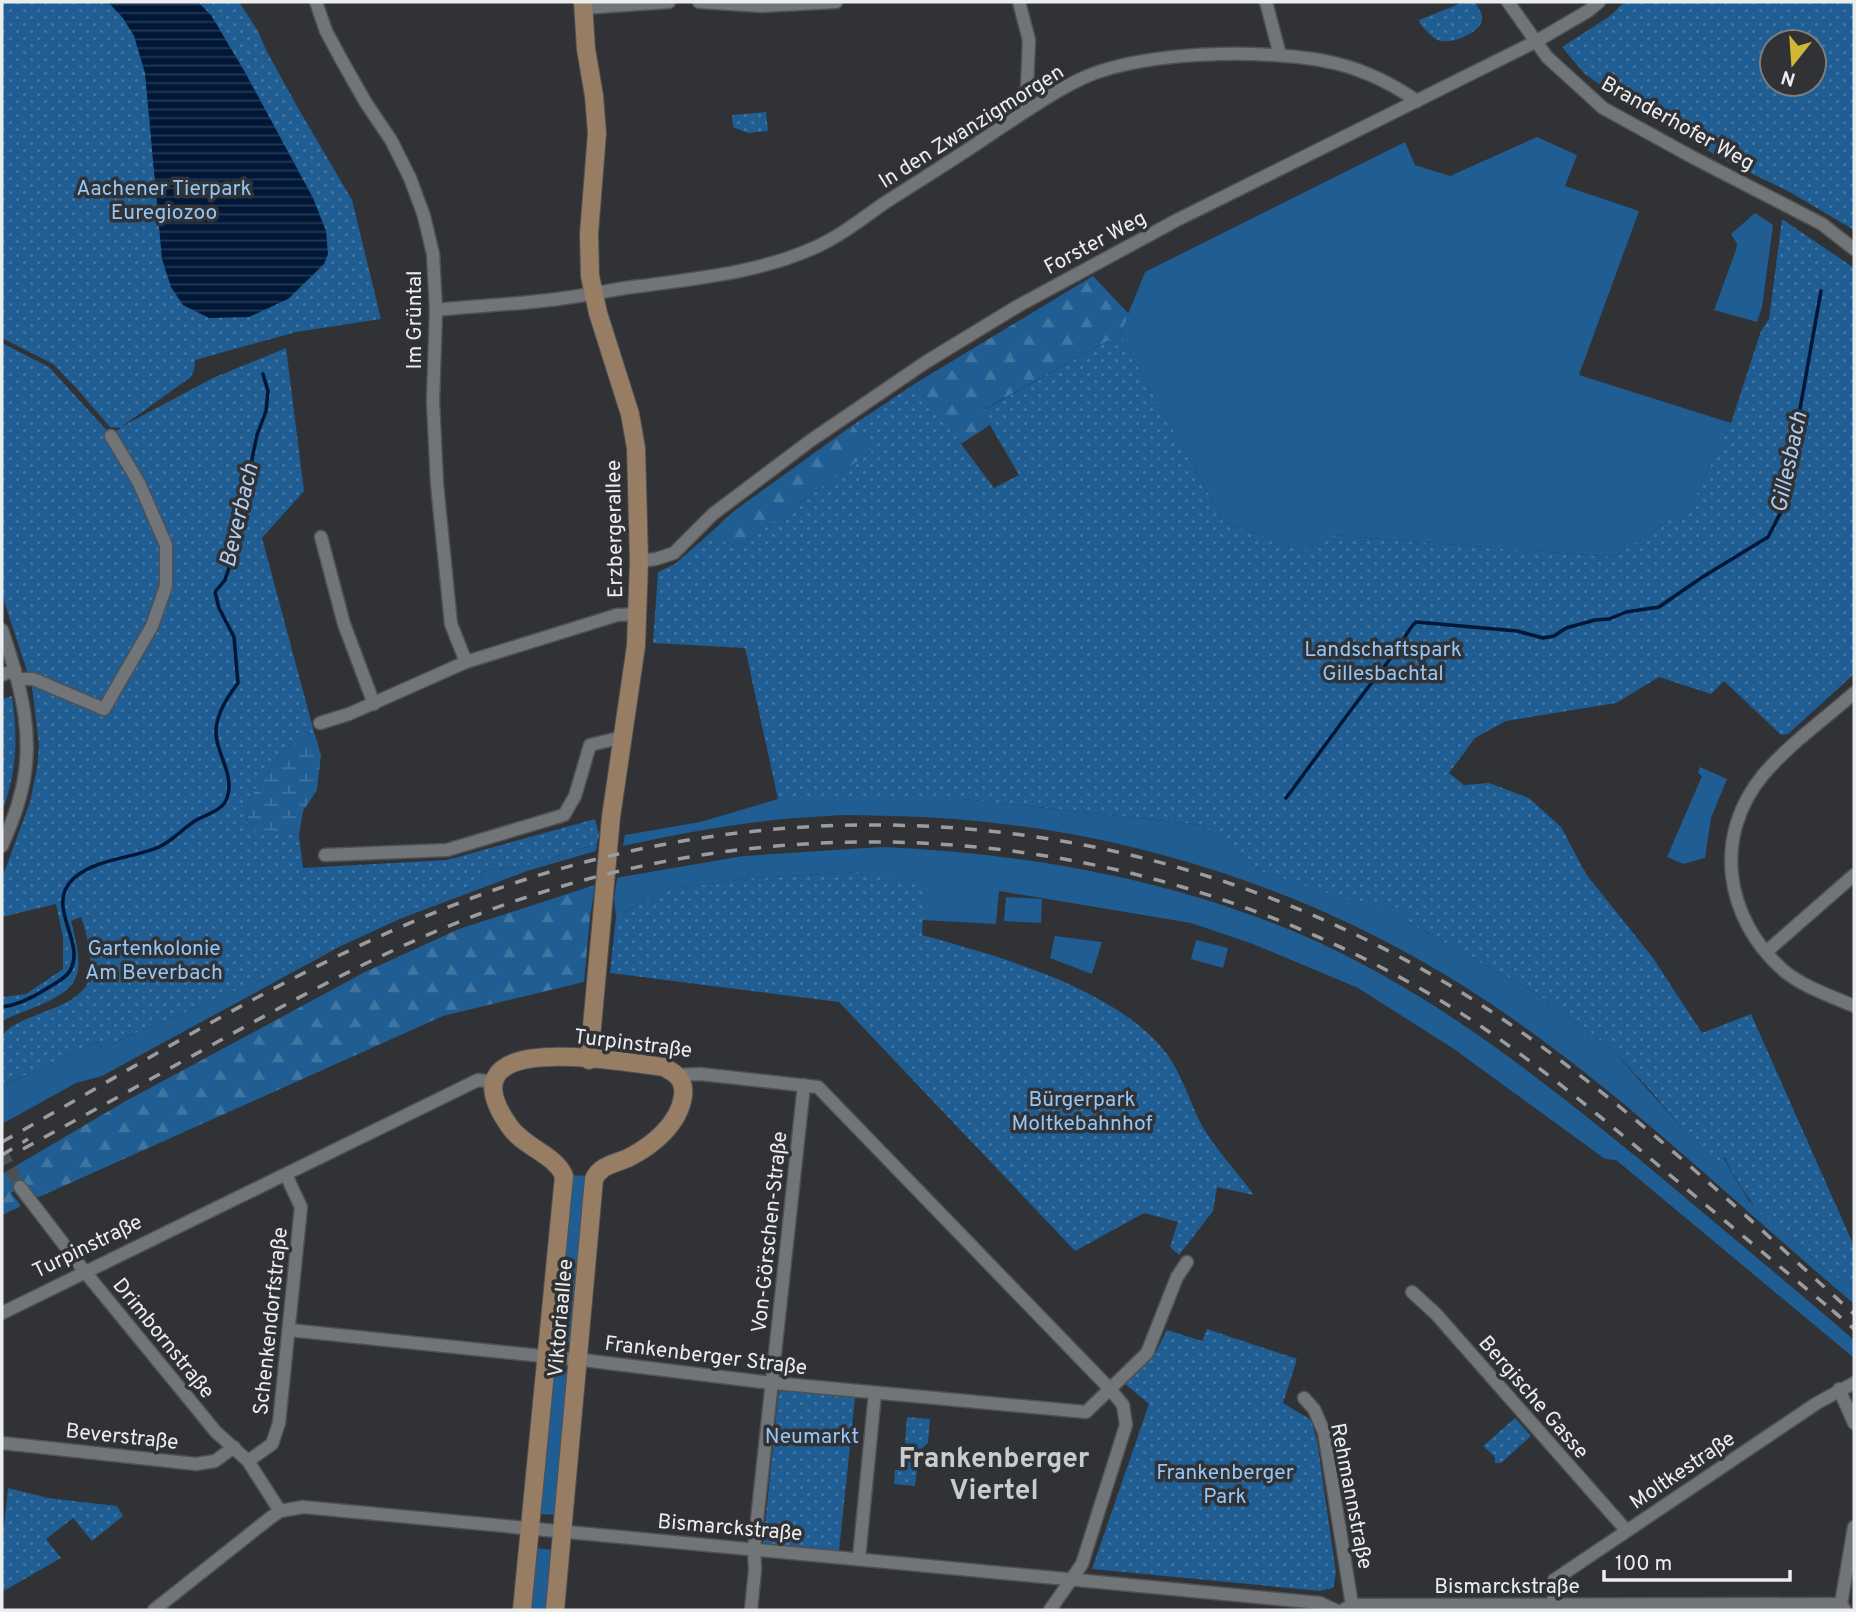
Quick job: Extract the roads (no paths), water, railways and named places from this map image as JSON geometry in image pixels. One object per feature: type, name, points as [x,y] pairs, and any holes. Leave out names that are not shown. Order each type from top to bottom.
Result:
[{"type":"street","name":"Im Grüntal","points":[[316,2],[326,31],[410,178],[424,216],[433,254],[436,310],[433,401],[437,484],[451,624],[466,662]]},
{"type":"street","points":[[583,5],[669,2]]},
{"type":"street","points":[[699,2],[762,6],[835,2]]},
{"type":"street","points":[[1016,116],[1027,88],[1029,40],[1019,2]]},
{"type":"street","points":[[1266,2],[1280,55]]},
{"type":"street","name":"Branderhofer Weg","points":[[1508,2],[1535,42],[1603,108],[1813,218],[1854,249]]},
{"type":"street","name":"Forster Weg","points":[[639,561],[656,559],[674,552],[713,514],[810,441],[926,362],[1018,306],[1177,220],[1535,42],[1599,2]]},
{"type":"street","name":"Erzbergerallee","points":[[583,5],[597,133],[589,257],[594,293],[630,414],[636,448],[639,561],[638,614],[611,817],[589,1059]]},
{"type":"street","name":"In den Zwanzigmorgen","points":[[436,310],[594,293],[746,270],[817,247],[925,179],[1016,116],[1086,76],[1162,58],[1280,55],[1322,60],[1358,69],[1391,83],[1417,101]]},
{"type":"street","points":[[2,675],[17,674],[33,679],[104,709],[152,626],[166,586],[166,545],[139,483],[111,436]]},
{"type":"street","points":[[321,537],[344,624],[374,704]]},
{"type":"street","points":[[320,723],[374,704],[466,662],[617,615],[638,614]]},
{"type":"street","points":[[2,630],[17,674],[27,719],[27,765],[20,799],[2,846]]},
{"type":"street","points":[[1854,693],[1764,774],[1748,797],[1732,839],[1733,886],[1740,911],[1751,933],[1785,971],[1805,984],[1854,1006]]},
{"type":"street","points":[[325,855],[447,850],[564,816],[575,796],[590,745],[623,737]]},
{"type":"street","points":[[1766,952],[1854,875]]},
{"type":"street","name":"Turpinstraße","points":[[2,1313],[478,1080],[493,1082],[497,1072],[508,1064],[524,1059],[549,1056],[589,1059],[664,1067],[678,1074],[818,1087],[1123,1405],[1126,1424],[1082,1564],[1050,1610]]},
{"type":"street","name":"Viktoriaallee","points":[[555,1610],[594,1179],[602,1167],[631,1156],[651,1144],[666,1130],[677,1114],[682,1099],[683,1086],[678,1074]]},
{"type":"street","name":"Viktoriaallee","points":[[493,1082],[493,1094],[510,1127],[529,1146],[554,1161],[564,1176],[522,1610]]},
{"type":"street","name":"Von-Görschen-Straße","points":[[773,1383],[804,1085]]},
{"type":"street","name":"Schenkendorfstraße","points":[[248,1461],[276,1438],[301,1207],[286,1175]]},
{"type":"street","name":"Drimbornstraße","points":[[20,1187],[85,1272],[216,1432],[248,1461],[280,1511]]},
{"type":"street","name":"Frankenberger Straße","points":[[289,1330],[546,1356],[773,1383],[1086,1412],[1147,1353],[1177,1278],[1187,1262]]},
{"type":"street","name":"Bergische Gasse","points":[[1412,1292],[1436,1314],[1626,1530]]},
{"type":"street","points":[[751,1610],[754,1548],[773,1383]]},
{"type":"street","name":"Moltkestraße","points":[[1554,1605],[1554,1580],[1839,1390],[1854,1383]]},
{"type":"street","points":[[1839,1390],[1854,1423]]},
{"type":"street","points":[[859,1558],[875,1393]]},
{"type":"street","name":"Rehmannstraße","points":[[1304,1398],[1314,1409],[1324,1432],[1347,1608]]},
{"type":"street","name":"Beverstraße","points":[[2,1443],[196,1464],[215,1461],[234,1447]]},
{"type":"street","name":"Bismarckstraße","points":[[280,1511],[303,1507],[754,1548],[1320,1603],[1335,1610]]},
{"type":"street","points":[[153,1610],[280,1511]]},
{"type":"street","points":[[1843,1607],[1854,1527]]},
{"type":"street","name":"Bismarckstraße","points":[[1347,1608],[1554,1605],[1843,1607]]},
{"type":"waterway","name":"Gillesbach","points":[[1609,619],[1626,612],[1659,607],[1768,537],[1782,510],[1821,291]]},
{"type":"waterway","name":"Beverbach","points":[[2,1007],[35,995],[63,978],[71,969],[73,946],[63,900],[66,888],[74,878],[93,866],[159,847],[193,822],[219,809],[227,798],[228,776],[217,741],[216,725],[225,703],[238,683],[234,637],[219,608],[215,592],[225,580],[230,565],[257,435],[266,411],[268,391],[263,374]]},
{"type":"waterway","name":"Gillesbach","points":[[1286,798],[1416,622],[1517,631],[1543,638],[1554,636],[1566,628],[1608,619]]},
{"type":"tunnel","points":[[2,1153],[20,1187]]},
{"type":"railway","points":[[2,1142],[174,1043],[291,980],[350,950],[472,898],[601,858],[733,834],[865,825],[997,832],[1128,854],[1255,892],[1378,945],[1495,1014],[1590,1083],[1724,1196],[1854,1314]]},
{"type":"railway","points":[[23,1149],[318,987],[379,957],[474,916],[594,877],[716,853],[839,842],[962,846],[1085,863],[1204,894],[1321,938],[1433,996],[1490,1033],[1573,1094],[1839,1316]]},
{"type":"railway","points":[[2,1155],[28,1139]]},
{"type":"railway","points":[[1832,1310],[1854,1329]]},
{"type":"district","name":"Frankenberger Viertel","points":[[994,1473]]},
{"type":"park label","name":"Aachener Tierpark Euregiozoo","points":[[164,200]]},
{"type":"park label","name":"Landschaftspark Gillesbachtal","points":[[1383,661]]},
{"type":"park label","name":"Gartenkolonie Am Beverbach","points":[[154,960]]},
{"type":"park label","name":"Bürgerpark Moltkebahnhof","points":[[1082,1111]]},
{"type":"park label","name":"Neumarkt","points":[[812,1436]]},
{"type":"park label","name":"Frankenberger Park","points":[[1225,1484]]}]
